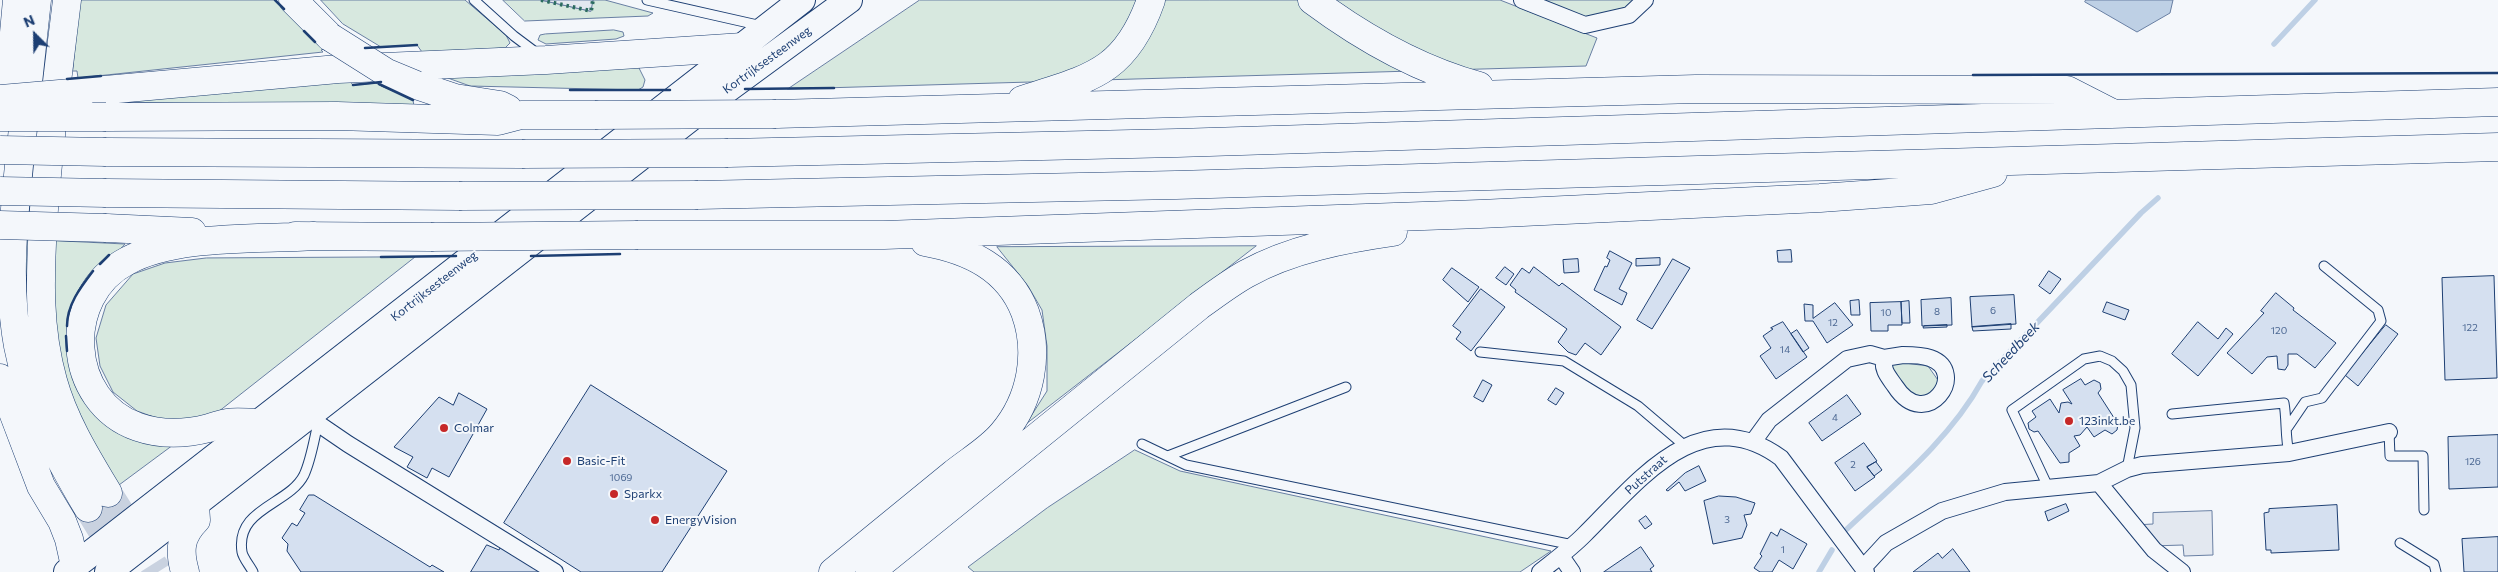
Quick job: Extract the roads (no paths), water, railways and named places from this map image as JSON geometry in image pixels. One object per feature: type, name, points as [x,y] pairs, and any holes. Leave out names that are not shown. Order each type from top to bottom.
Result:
[{"type":"highway","points":[[0,165],[18,0]]},
{"type":"highway","points":[[37,0],[12,245],[12,291],[18,346],[43,426],[98,501],[53,382],[43,329],[40,290],[46,172],[67,0]]},
{"type":"highway","points":[[293,0],[330,37],[380,69],[416,85],[455,98],[500,105],[521,115]]},
{"type":"highway","points":[[992,109],[1082,80],[1104,70],[1126,50],[1140,29],[1151,0]]},
{"type":"highway","points":[[1312,0],[1385,48],[1415,64],[1445,77],[1504,93]]},
{"type":"highway","points":[[0,99],[338,68],[546,60],[743,47]]},
{"type":"highway","points":[[0,117],[337,116],[498,121],[521,115],[776,114],[1696,89],[2067,90],[2114,114]]},
{"type":"highway","points":[[0,150],[522,154],[728,153],[1187,143],[2498,102]]},
{"type":"highway","points":[[0,191],[459,196],[698,195],[2036,161],[2498,147]]},
{"type":"highway","points":[[0,225],[314,236],[884,235],[1480,214],[1820,198],[1931,190],[2036,161]]},
{"type":"highway","points":[[870,572],[1199,306],[1247,273],[1298,252],[1351,238],[1440,226],[1480,214]]},
{"type":"highway","points":[[833,572],[1003,434],[1028,386],[1032,366],[1033,346],[1030,325],[1022,304],[1008,283],[990,266],[973,255],[946,246],[884,235]]},
{"type":"highway","points":[[258,423],[228,422],[186,433],[162,433],[137,427],[114,414],[97,396],[85,374],[81,354],[81,319],[90,299],[106,277],[126,261],[160,248],[246,238],[314,236]]},
{"type":"highway","points":[[0,378],[41,486],[62,521],[69,539],[71,569]]},
{"type":"highway","points":[[0,432],[27,474],[41,486]]},
{"type":"highway","points":[[185,572],[181,559],[181,547],[188,528],[196,520],[195,505]]},
{"type":"main road","name":"Kortrijksesteenweg","points":[[71,569],[802,0]]},
{"type":"main road","name":"Kortrijksesteenweg","points":[[108,572],[195,505],[313,420],[729,88],[849,0]]},
{"type":"street","points":[[1522,0],[1585,25],[1629,15],[1645,0]]},
{"type":"street","points":[[1753,442],[1769,420],[1847,359],[1870,354],[1884,358]]},
{"type":"street","points":[[313,420],[555,572]]},
{"type":"street","points":[[1864,570],[1886,543],[1942,511],[2005,492],[2099,483],[2127,469],[2142,465],[2289,453],[2389,432]]},
{"type":"street","name":"Putstraat","points":[[1540,572],[1574,545],[1657,464],[1685,446],[1720,439],[1753,442],[1767,448],[1781,458],[1864,570]]},
{"type":"street","points":[[2099,483],[2154,550],[2182,572]]},
{"type":"street","points":[[1561,556],[1572,572]]},
{"type":"lane","points":[[474,0],[514,36],[546,60]]},
{"type":"lane","points":[[647,0],[768,27]]},
{"type":"lane","points":[[2288,427],[2306,402],[2322,398],[2381,321],[2378,310],[2324,266]]},
{"type":"lane","points":[[1480,352],[1564,361],[1638,406],[1685,446]]},
{"type":"lane","points":[[2048,487],[2012,410],[2084,359],[2100,356],[2112,360],[2123,371],[2131,385],[2135,428],[2127,469]]},
{"type":"lane","points":[[1168,456],[1346,387]]},
{"type":"lane","points":[[2172,414],[2284,403],[2288,427],[2286,441],[2289,453]]},
{"type":"lane","points":[[253,572],[242,553],[243,538],[250,520],[289,491],[304,476],[313,420]]},
{"type":"lane","points":[[2389,432],[2390,456],[2423,456],[2424,510]]},
{"type":"lane","points":[[1142,444],[1186,465],[1574,545]]},
{"type":"lane","points":[[2400,543],[2434,564],[2436,572]]},
{"type":"water","points":[[2086,0],[2173,0],[2170,13],[2137,32],[2085,2]]},
{"type":"waterway","name":"Scheedbeek","points":[[2274,44],[2315,0]]},
{"type":"waterway","name":"Scheedbeek","points":[[1847,529],[1902,478],[1938,441],[1969,402],[1982,381],[2141,213],[2158,198]]},
{"type":"waterway","name":"Scheedbeek","points":[[1819,572],[1832,550]]},
{"type":"tunnel","points":[[108,493],[158,572]]},
{"type":"tunnel","points":[[88,508],[120,560]]},
{"type":"place","name":"123inkt.be","points":[[2069,421]]},
{"type":"place","name":"Colmar","points":[[444,428]]},
{"type":"place","name":"Basic-Fit","points":[[567,461]]},
{"type":"place","name":"Sparkx","points":[[614,494]]},
{"type":"place","name":"EnergyVision","points":[[655,520]]}]
